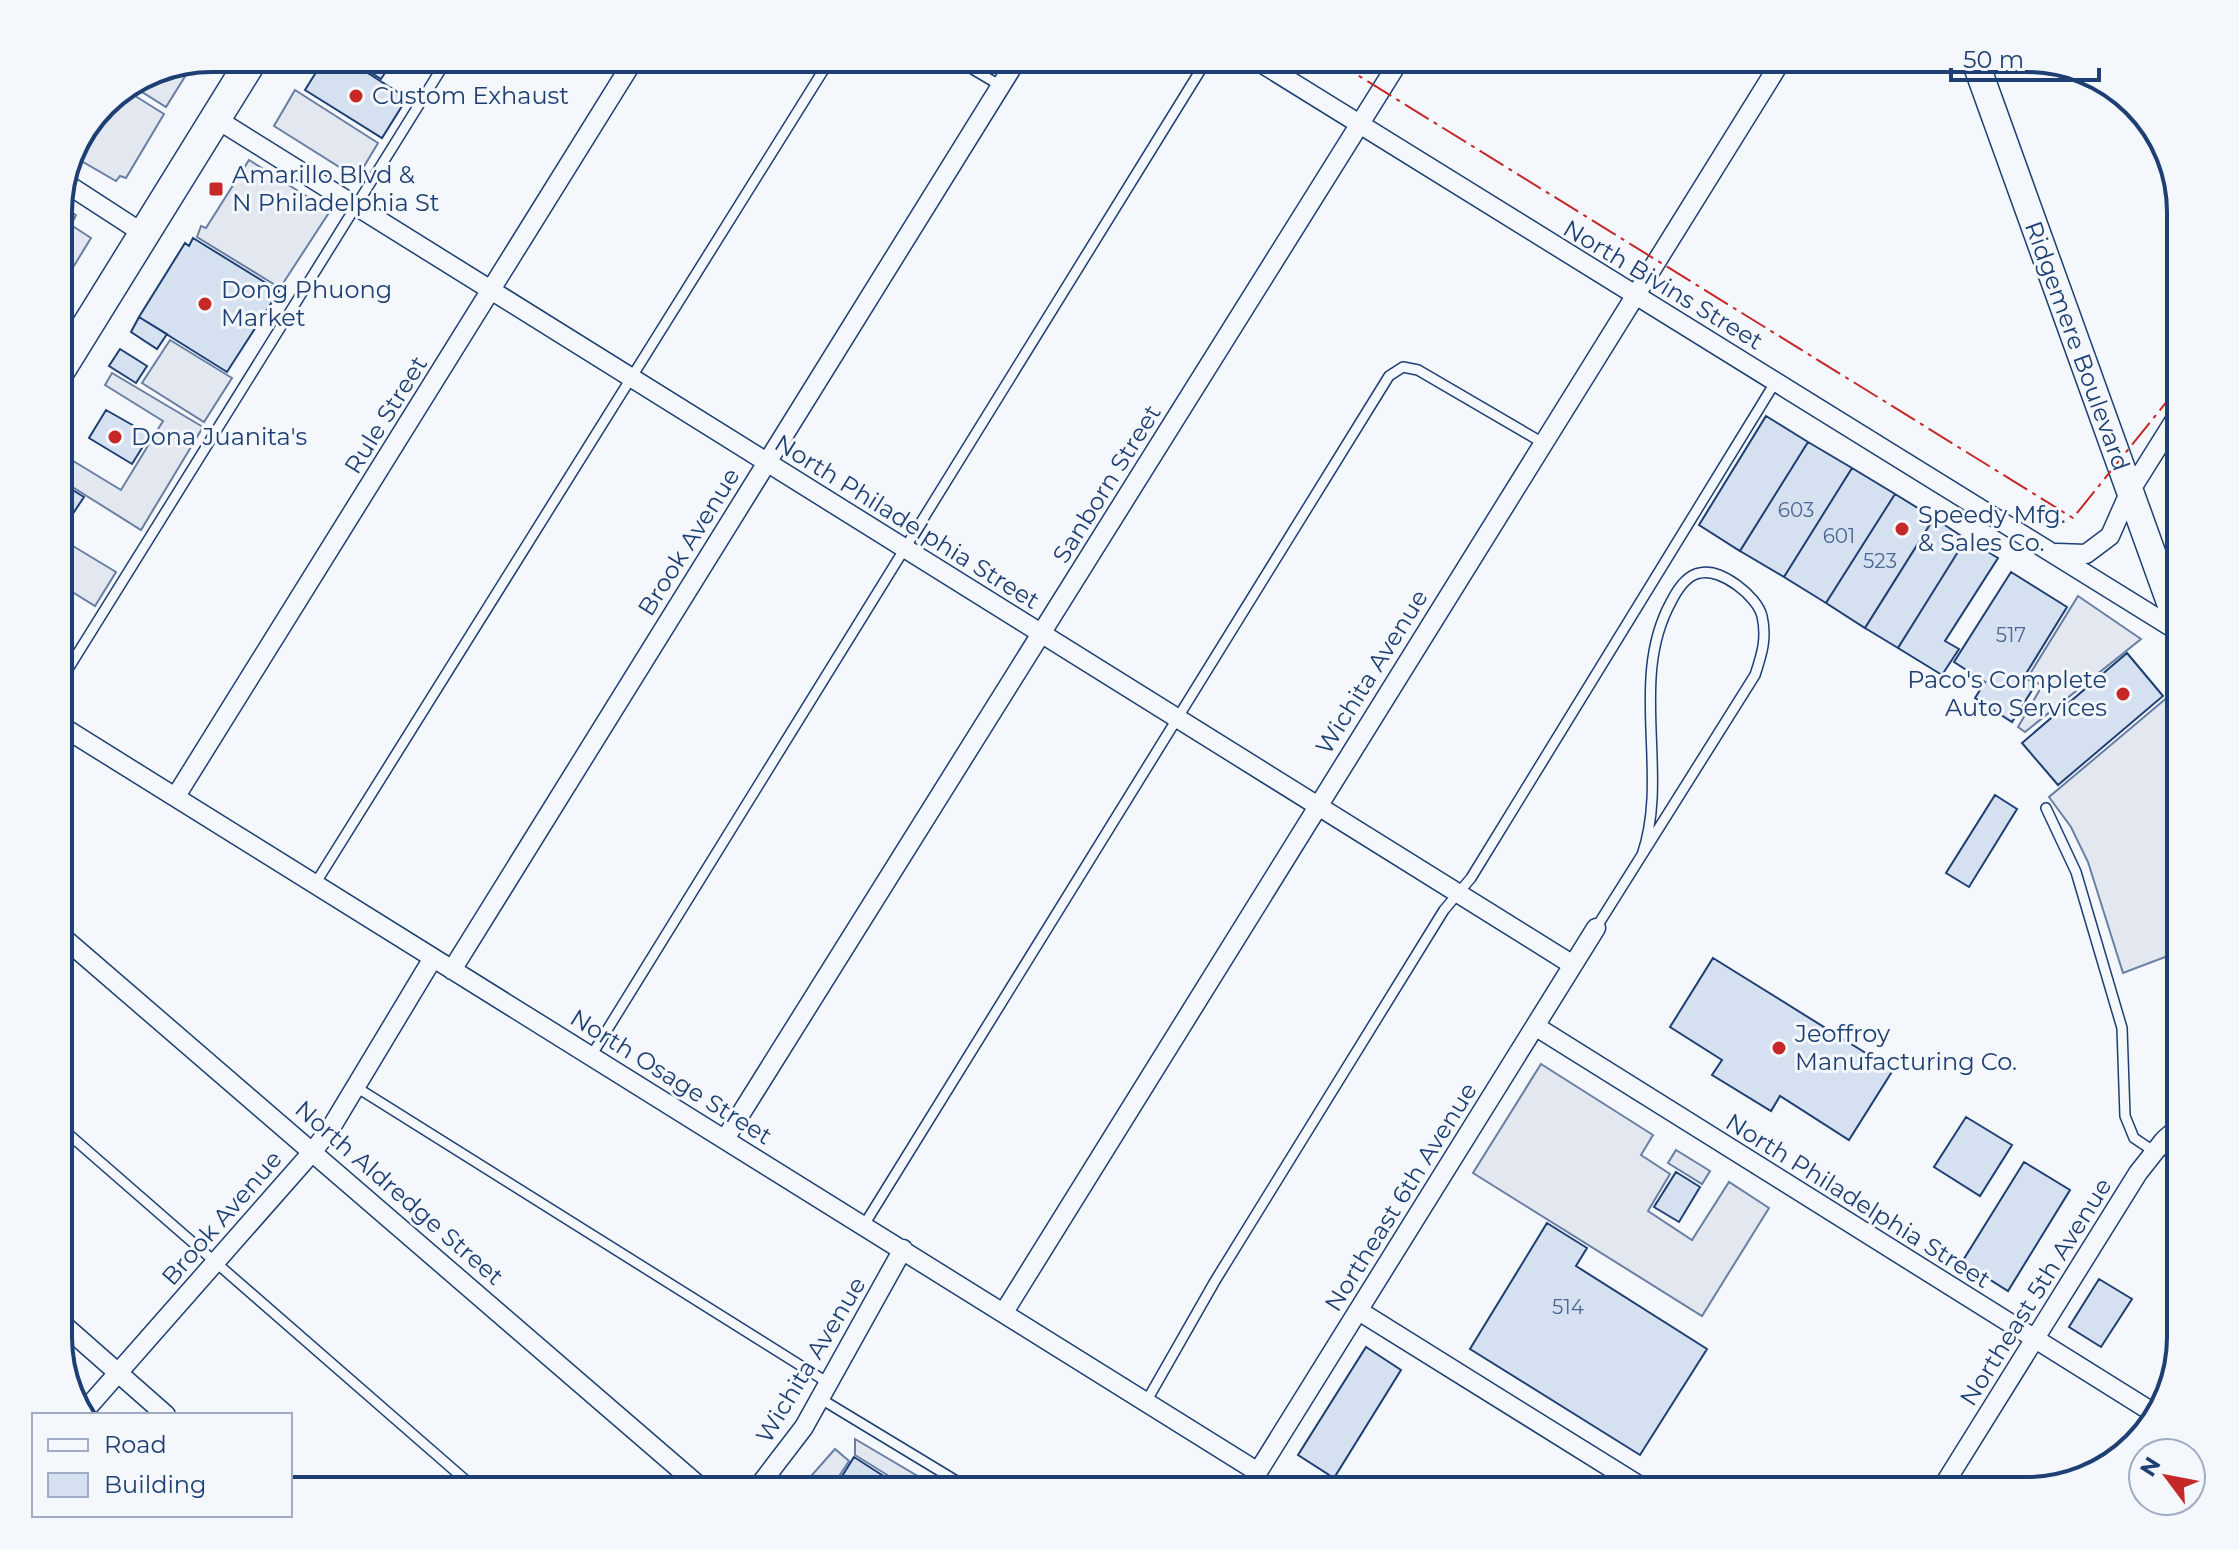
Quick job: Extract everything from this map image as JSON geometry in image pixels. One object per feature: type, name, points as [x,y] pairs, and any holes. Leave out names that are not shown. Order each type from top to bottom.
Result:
[{"type":"highway","points":[[72,350],[244,72]]},
{"type":"main road","name":"Ridgemere Boulevard","points":[[1979,72],[2167,595]]},
{"type":"street","name":"Rule Street","points":[[176,796],[626,72]]},
{"type":"street","name":"Brook Avenue","points":[[452,970],[1010,72]]},
{"type":"street","name":"North Bivins Street","points":[[1276,72],[2167,624]]},
{"type":"street","name":"Sanborn Street","points":[[725,1139],[1392,72]]},
{"type":"street","name":"Wichita Avenue","points":[[1004,1312],[1774,72]]},
{"type":"street","name":"North Philadelphia Street","points":[[215,118],[1573,965]]},
{"type":"street","points":[[74,189],[144,234]]},
{"type":"street","points":[[2049,551],[2073,556],[2100,547],[2110,536],[2129,493],[2167,432]]},
{"type":"street","name":"North Osage Street","points":[[72,733],[1258,1472]]},
{"type":"street","name":"Northeast 6th Avenue","points":[[1255,1477],[1596,928]]},
{"type":"street","name":"North Aldredge Street","points":[[72,945],[314,1150],[689,1477]]},
{"type":"street","name":"Brook Avenue","points":[[90,1405],[314,1150],[356,1087],[433,958]]},
{"type":"street","name":"North Philadelphia Street","points":[[1535,1026],[2147,1409]]},
{"type":"street","name":"Northeast 5th Avenue","points":[[1949,1477],[2034,1340],[2158,1148],[2167,1139]]},
{"type":"street","name":"Wichita Avenue","points":[[766,1477],[825,1392],[903,1249]]},
{"type":"street","points":[[1359,1311],[1626,1477]]},
{"type":"street","points":[[72,1332],[164,1413]]},
{"type":"lane","points":[[72,662],[439,72]]},
{"type":"lane","points":[[315,884],[822,72]]},
{"type":"lane","points":[[978,72],[1001,86]]},
{"type":"lane","points":[[591,1056],[1199,72]]},
{"type":"lane","points":[[864,1225],[1389,376],[1403,367],[1418,370],[1543,443]]},
{"type":"lane","points":[[1146,1402],[1223,1268],[1444,910],[1471,878],[1776,381]]},
{"type":"lane","points":[[1596,928],[1642,855],[1755,675],[1765,642],[1761,612],[1751,596],[1716,574],[1700,572],[1684,582],[1670,604],[1659,632],[1650,682],[1652,825],[1642,855]]},
{"type":"lane","points":[[2046,808],[2076,872],[2122,1028],[2125,1116],[2134,1138],[2167,1155]]},
{"type":"lane","points":[[356,1087],[952,1477]]},
{"type":"lane","points":[[72,1137],[462,1477]]},
{"type":"shaded area","points":[[186,75],[166,107],[141,91],[167,79]]},
{"type":"shaded area","points":[[295,90],[378,143],[357,178],[274,126]]},
{"type":"shaded area","points":[[135,96],[164,114],[126,178],[120,176],[116,181],[82,161],[101,127]]},
{"type":"shaded area","points":[[249,160],[330,211],[280,288],[197,237],[201,226],[206,228]]},
{"type":"shaded area","points":[[72,226],[91,238],[72,269]]},
{"type":"shaded area","points":[[170,340],[232,378],[204,422],[142,383]]},
{"type":"shaded area","points":[[112,373],[203,427],[141,530],[72,487],[72,460],[121,490],[163,421],[105,385]]},
{"type":"shaded area","points":[[72,545],[116,572],[95,606],[72,592]]},
{"type":"shaded area","points":[[2078,596],[2141,639],[2025,732],[2018,727],[2042,686],[2028,677]]},
{"type":"shaded area","points":[[2167,698],[2167,956],[2123,973],[2088,862],[2071,827],[2049,797]]},
{"type":"shaded area","points":[[1541,1064],[1653,1135],[1641,1155],[1670,1174],[1648,1211],[1692,1240],[1729,1182],[1769,1208],[1702,1316],[1473,1173]]},
{"type":"shaded area","points":[[1676,1150],[1710,1171],[1702,1184],[1668,1163]]},
{"type":"shaded area","points":[[855,1439],[919,1477],[890,1477],[855,1455]]},
{"type":"shaded area","points":[[835,1449],[849,1461],[839,1477],[810,1477]]},
{"type":"building","points":[[316,72],[366,72],[407,98],[382,138],[305,90]]},
{"type":"building","points":[[370,72],[386,72],[381,79]]},
{"type":"building","points":[[193,238],[279,291],[227,372],[139,317],[185,243],[189,246]]},
{"type":"building","points":[[139,317],[167,334],[157,349],[131,332]]},
{"type":"building","points":[[120,349],[147,366],[136,383],[109,366]]},
{"type":"building","points":[[106,410],[150,435],[132,464],[89,438]]},
{"type":"building","points":[[1766,416],[1808,442],[1740,551],[1699,525]]},
{"type":"building","points":[[1808,442],[1852,468],[1784,577],[1740,551]]},
{"type":"building","points":[[1852,468],[1895,494],[1826,603],[1784,577]]},
{"type":"building","points":[[72,490],[84,497],[72,515]]},
{"type":"building","points":[[1895,494],[1934,518],[1865,628],[1826,603]]},
{"type":"building","points":[[1934,518],[1966,539],[1898,648],[1865,628]]},
{"type":"building","points":[[1966,539],[1998,558],[1945,641],[1959,649],[1942,675],[1898,648]]},
{"type":"building","points":[[2011,572],[2067,607],[2024,677],[2036,684],[2012,722],[1975,698],[1985,682],[1954,662]]},
{"type":"building","points":[[2127,653],[2163,696],[2058,785],[2022,743]]},
{"type":"building","points":[[1995,795],[2017,809],[1969,887],[1946,873]]},
{"type":"building","points":[[1713,958],[1893,1070],[1849,1140],[1780,1096],[1771,1111],[1712,1075],[1722,1060],[1670,1027]]},
{"type":"building","points":[[1966,1117],[2012,1145],[1980,1196],[1934,1167]]},
{"type":"building","points":[[2024,1162],[2070,1190],[2008,1291],[1962,1262]]},
{"type":"building","points":[[1676,1172],[1700,1187],[1679,1222],[1654,1207]]},
{"type":"building","points":[[1547,1223],[1587,1248],[1576,1266],[1707,1349],[1640,1455],[1470,1349]]},
{"type":"building","points":[[2099,1279],[2132,1299],[2101,1347],[2069,1327]]},
{"type":"building","points":[[1366,1347],[1401,1370],[1335,1477],[1298,1455]]},
{"type":"building","points":[[854,1457],[885,1477],[842,1477]]},
{"type":"power","points":[[1353,72],[2073,518],[2167,401]]},
{"type":"place","name":"Custom Exhaust","points":[[356,96]]},
{"type":"place","name":"Amarillo Blvd & N Philadelphia St","points":[[216,189]]},
{"type":"place","name":"Dong Phuong Market","points":[[205,304]]},
{"type":"place","name":"Dona Juanita's","points":[[115,437]]},
{"type":"place","name":"Speedy Mfg. & Sales Co.","points":[[1902,529]]},
{"type":"place","name":"Paco's Complete Auto Services","points":[[2123,694]]},
{"type":"place","name":"Jeoffroy Manufacturing Co.","points":[[1779,1048]]}]
